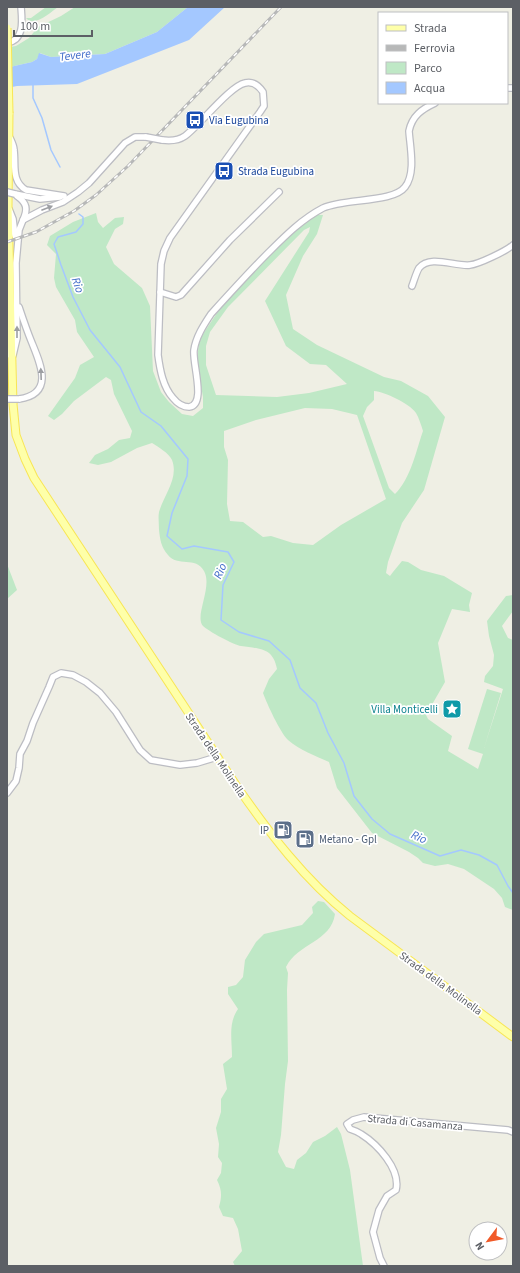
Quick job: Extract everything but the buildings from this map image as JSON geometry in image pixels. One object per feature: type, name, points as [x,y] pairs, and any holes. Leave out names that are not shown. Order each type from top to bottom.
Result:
[{"type":"main road","name":"Strada della Molinella","points":[[7,24],[9,113],[8,207],[13,404],[16,435],[34,478],[217,757],[288,856],[327,898],[513,1037]]},
{"type":"street","points":[[7,43],[15,40],[22,27],[21,7]]},
{"type":"street","points":[[23,220],[42,210],[63,202],[78,192],[89,183],[125,143],[135,137],[175,141],[185,136],[233,90],[242,84],[251,82],[263,92],[264,106],[170,238],[164,251],[161,264],[158,355],[159,368],[164,383],[171,396],[183,406],[192,406],[197,402],[199,394],[194,365],[194,351],[201,330],[211,314],[290,231],[308,217],[324,208],[336,204],[392,196],[405,187],[411,170],[410,125],[420,112],[433,104]]},
{"type":"street","name":"Strada della Molinella","points":[[8,135],[14,148],[15,178],[21,187],[26,190],[64,196],[78,192]]},
{"type":"street","points":[[7,192],[40,199],[52,199],[64,196]]},
{"type":"street","points":[[160,292],[176,297],[180,295],[230,240],[279,192]]},
{"type":"street","points":[[7,399],[30,397],[37,392],[41,384],[43,374],[16,302],[16,263],[19,230],[27,212],[27,206],[22,199],[15,194]]},
{"type":"street","name":"Strada della Molinella","points":[[7,216],[8,207]]},
{"type":"street","name":"Strada della Molinella","points":[[8,207],[15,228],[16,263]]},
{"type":"street","points":[[412,286],[419,268],[424,264],[432,262],[470,265],[491,257],[513,245]]},
{"type":"street","name":"Strada della Molinella","points":[[12,363],[17,338],[16,302]]},
{"type":"street","name":"Strada della Molinella","points":[[7,343],[12,363]]},
{"type":"street","points":[[7,793],[16,781],[20,768],[20,754],[27,741],[33,723],[53,677],[60,673],[73,675],[100,692],[116,712],[140,750],[151,760],[180,765],[197,764],[217,757]]},
{"type":"street","name":"Strada di Casamanza","points":[[384,1266],[380,1258],[373,1232],[378,1210],[387,1196],[396,1190],[397,1183],[392,1167],[381,1152],[361,1134],[350,1129],[347,1124],[353,1120],[364,1117],[508,1130],[513,1132]]},
{"type":"green space","points":[[46,7],[58,7],[38,20],[29,21],[26,18],[31,18]]},
{"type":"green space","points":[[75,7],[188,7],[157,32],[105,54],[51,57],[40,53],[37,59],[32,62],[10,67],[10,47],[16,46],[29,38],[38,27],[61,16]]},
{"type":"green space","points":[[96,213],[98,222],[103,228],[115,218],[124,217],[123,224],[115,229],[106,247],[114,264],[142,288],[150,306],[153,371],[161,392],[182,414],[193,416],[203,408],[203,397],[197,363],[199,340],[223,304],[291,232],[317,215],[323,215],[317,234],[303,256],[286,295],[293,329],[317,345],[384,377],[401,381],[428,396],[445,417],[424,490],[402,523],[388,562],[386,573],[390,576],[402,561],[408,562],[421,570],[444,576],[472,593],[469,605],[470,612],[452,609],[438,643],[445,682],[426,715],[428,719],[452,736],[448,751],[478,769],[483,754],[468,749],[487,689],[501,693],[484,748],[503,689],[484,682],[485,676],[493,666],[494,655],[487,621],[506,596],[513,595],[513,611],[502,626],[508,638],[513,640],[513,910],[505,907],[502,898],[494,889],[464,869],[448,864],[435,866],[423,863],[409,852],[372,833],[337,788],[329,762],[297,747],[288,740],[281,731],[263,693],[269,679],[277,669],[272,657],[264,650],[233,643],[203,626],[201,615],[206,585],[204,571],[201,566],[196,564],[172,559],[162,546],[159,530],[159,512],[174,473],[171,457],[152,443],[137,448],[111,462],[98,465],[89,463],[95,455],[108,449],[119,440],[130,438],[132,431],[114,394],[111,380],[106,377],[74,401],[54,420],[48,416],[75,378],[80,365],[94,357],[77,332],[75,320],[56,287],[54,278],[56,254],[47,245],[50,236],[73,222]],"holes":[[[310,227],[309,232],[265,301],[286,346],[310,364],[326,365],[347,384],[309,393],[277,397],[216,395],[206,365],[206,346],[210,332],[228,307],[304,230]],[[374,391],[390,396],[408,405],[416,413],[423,431],[409,472],[401,488],[395,494],[389,488],[363,416],[367,407],[374,400]],[[305,408],[332,409],[357,415],[386,499],[341,525],[313,545],[293,543],[271,536],[263,537],[243,522],[230,521],[227,504],[228,460],[224,447],[224,431],[256,420]]]},
{"type":"green space","points":[[7,564],[17,590],[7,599]]},
{"type":"green space","points":[[318,901],[324,902],[335,914],[332,923],[321,937],[291,959],[286,967],[288,973],[288,1061],[278,1152],[286,1167],[294,1169],[297,1160],[306,1153],[313,1142],[325,1136],[337,1127],[341,1134],[350,1170],[363,1266],[235,1266],[233,1262],[242,1251],[238,1229],[233,1218],[223,1216],[219,1207],[221,1193],[217,1180],[221,1173],[222,1163],[218,1157],[219,1144],[216,1128],[221,1112],[221,1099],[227,1089],[223,1064],[232,1057],[232,1026],[238,1009],[228,994],[228,987],[236,985],[243,977],[245,960],[256,942],[264,934],[302,925],[313,913],[312,907]]},
{"type":"water","points":[[188,7],[225,7],[189,40],[77,84],[17,86],[7,88],[10,67],[32,62],[37,59],[39,53],[51,57],[105,54],[157,32]]},
{"type":"waterway","name":"Rio","points":[[33,84],[33,98],[42,118],[51,150],[60,167]]},
{"type":"waterway","name":"Rio","points":[[79,214],[83,217],[83,224],[76,232],[58,237],[54,244],[73,297],[90,330],[120,367],[141,412],[161,426],[188,459],[187,476],[172,513],[167,536],[182,549],[194,546],[228,552],[234,562],[223,585],[221,620],[239,632],[269,641],[290,660],[300,688],[316,703],[328,733],[344,763],[354,796],[372,819],[390,834],[440,856],[461,850],[479,855],[497,865],[513,893]]},
{"type":"railway","points":[[7,242],[36,232],[74,211],[96,195],[128,166],[281,7]]},
{"type":"place","name":"Via Eugubina","points":[[195,120]]},
{"type":"place","name":"Strada Eugubina","points":[[224,171]]},
{"type":"place","name":"Villa Monticelli","points":[[452,709]]},
{"type":"place","name":"IP","points":[[283,830]]},
{"type":"place","name":"Metano - Gpl","points":[[305,839]]},
{"type":"water label","name":"Tevere","points":[[75,55]]}]
